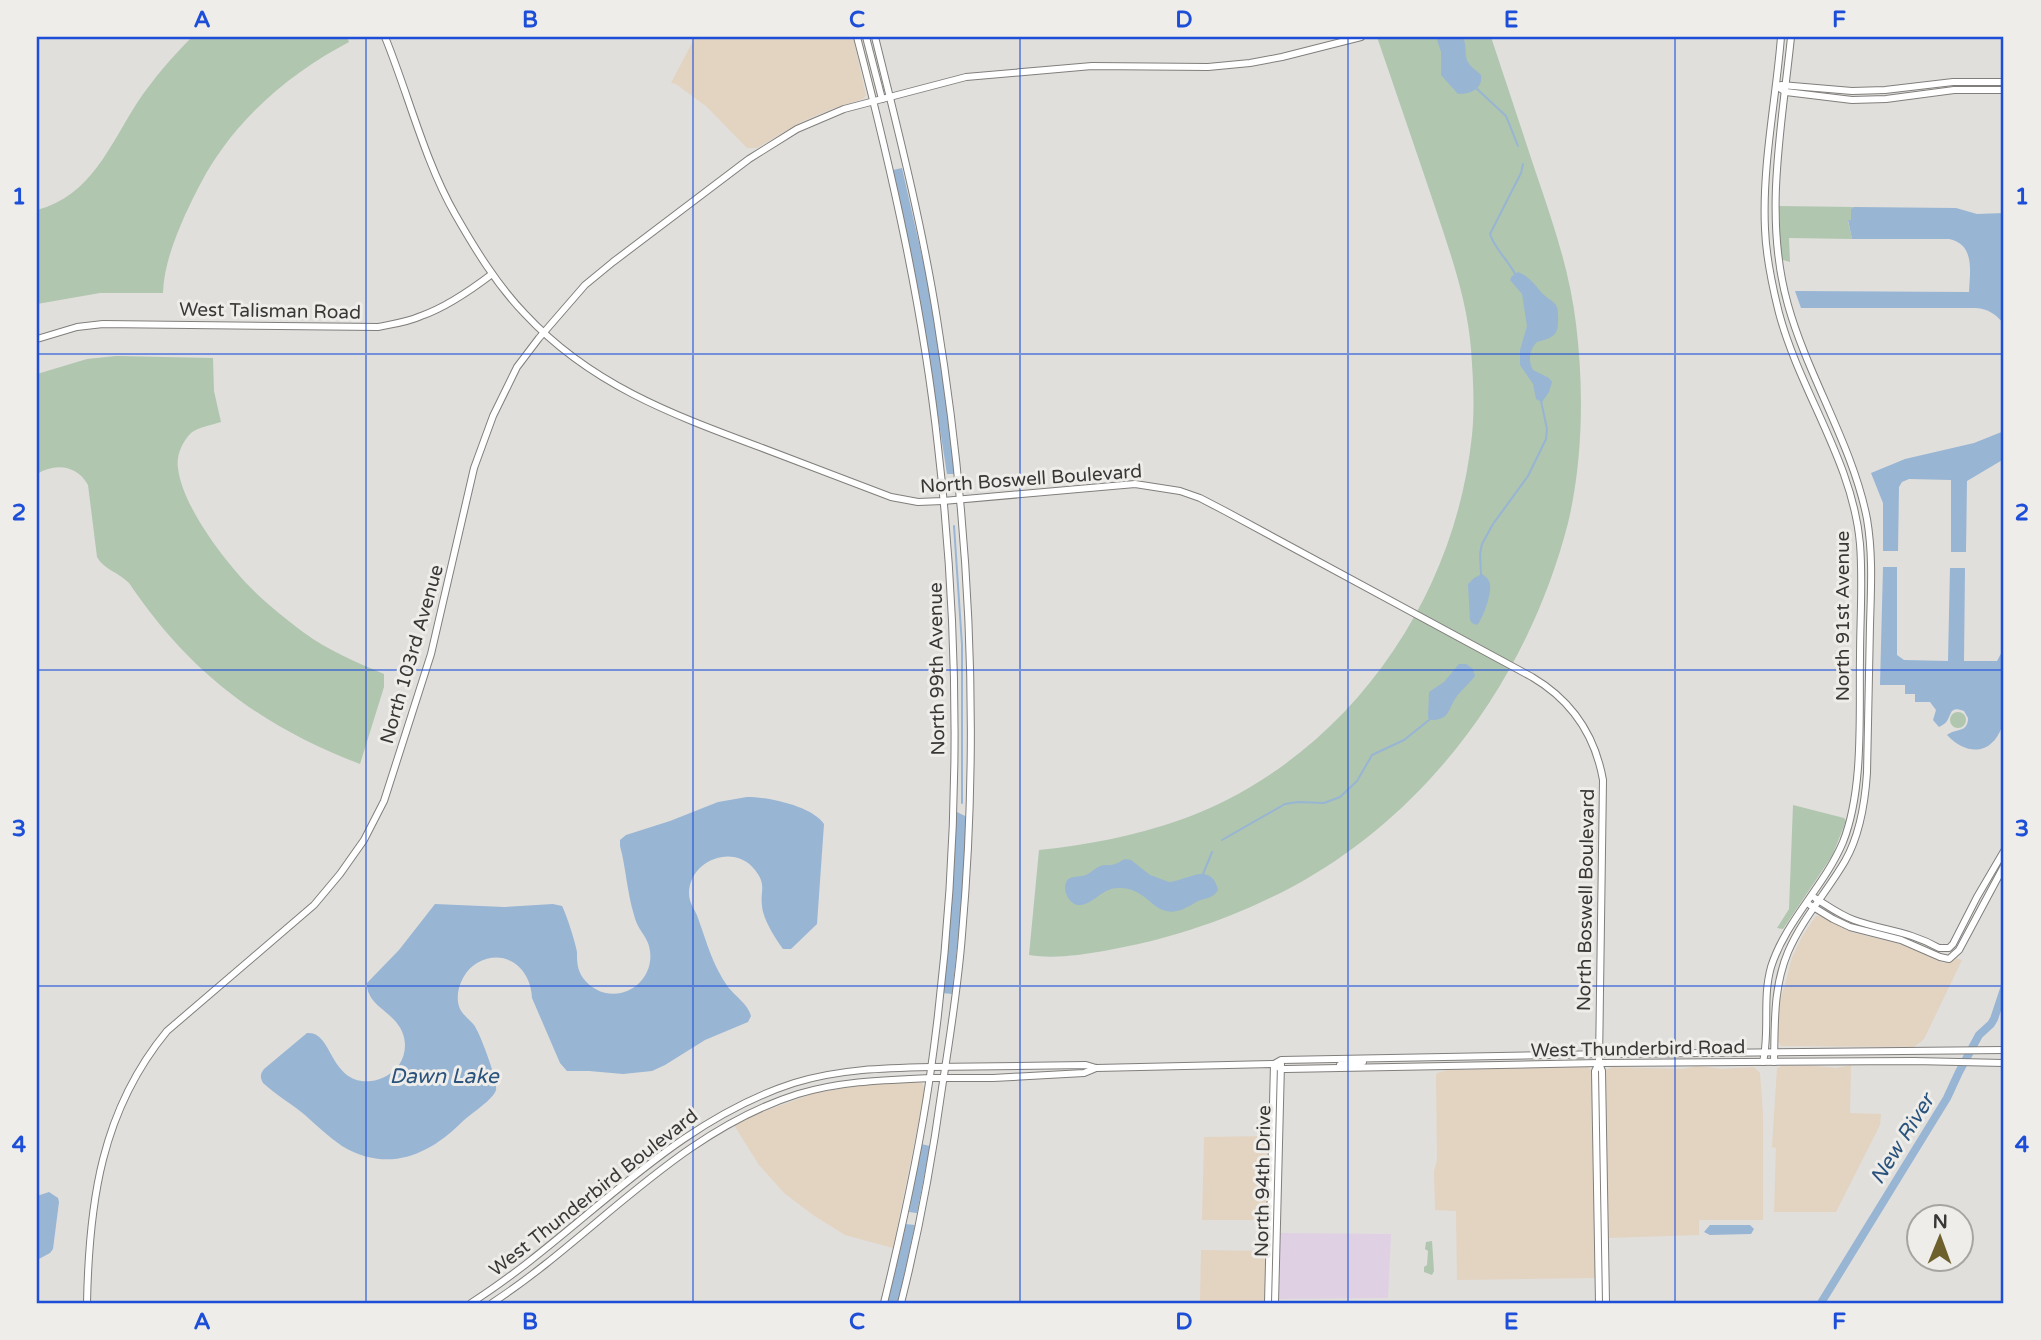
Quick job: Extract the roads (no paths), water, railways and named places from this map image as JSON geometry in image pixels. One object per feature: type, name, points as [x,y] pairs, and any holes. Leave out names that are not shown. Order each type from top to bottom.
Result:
[{"type":"street","name":"North Boswell Boulevard","points":[[385,37],[437,176],[454,213],[492,274],[525,314],[544,331],[605,379],[636,397],[685,419],[891,497],[918,502],[1126,484],[1157,486],[1195,496],[1540,682],[1561,698],[1587,730],[1598,755],[1603,780],[1599,1063],[1595,1071],[1599,1119],[1602,1270]]},
{"type":"street","name":"North 99th Avenue","points":[[857,37],[874,102],[915,291],[932,400],[953,629],[955,743],[950,868],[941,980],[939,1067],[884,1303]]},
{"type":"street","points":[[866,37],[882,99]]},
{"type":"street","name":"North 99th Avenue","points":[[875,37],[922,239],[937,317],[961,500],[969,625],[970,812],[961,946],[937,1079],[921,1220],[901,1303]]},
{"type":"street","name":"North 103rd Avenue","points":[[87,1303],[89,1236],[97,1182],[110,1134],[133,1079],[167,1031],[314,905],[364,840],[384,801],[430,654],[474,468],[485,435],[517,368],[544,331],[585,285],[749,159],[797,129],[844,109],[966,77],[1092,66],[1208,67],[1250,63],[1360,37]]},
{"type":"street","name":"North 91st Avenue","points":[[1763,1062],[1767,982],[1774,959],[1787,932],[1833,862],[1852,816],[1856,792],[1861,555],[1858,524],[1849,491],[1785,329],[1769,265],[1764,195],[1781,37]]},
{"type":"street","name":"North 91st Avenue","points":[[1774,1062],[1775,1006],[1789,949],[1851,849],[1864,803],[1867,773],[1871,555],[1859,488],[1795,328],[1780,272],[1775,230],[1775,187],[1791,37]]},
{"type":"street","points":[[1786,88],[1852,92],[1954,82],[2004,82]]},
{"type":"street","points":[[1776,86],[1852,100],[1886,99],[1954,90],[2004,90]]},
{"type":"street","name":"West Talisman Road","points":[[37,339],[77,327],[103,324],[378,327],[429,313],[492,274]]},
{"type":"street","points":[[1808,898],[1852,919],[1904,933],[1944,949],[1953,944],[2004,850]]},
{"type":"street","points":[[1808,898],[1814,908],[1850,927],[1901,940],[1949,959],[1959,950],[2004,866]]},
{"type":"street","points":[[1774,959],[1778,985]]},
{"type":"street","name":"West Thunderbird Road","points":[[939,1067],[1086,1065],[1096,1068],[1274,1064],[1281,1060],[1365,1058],[2004,1050]]},
{"type":"street","points":[[1331,1068],[1363,1062],[1365,1058]]},
{"type":"street","name":"North 94th Drive","points":[[1276,1101],[1281,1060]]},
{"type":"street","name":"West Thunderbird Road","points":[[1281,1069],[1599,1063],[2004,1063]]},
{"type":"street","points":[[1274,1064],[1281,1069]]},
{"type":"street","name":"North 94th Drive","points":[[1268,1303],[1274,1221],[1274,1064]]},
{"type":"street","name":"West Thunderbird Boulevard","points":[[471,1303],[513,1275],[678,1143],[727,1111],[776,1090],[819,1077],[870,1069],[939,1067]]},
{"type":"street","name":"West Thunderbird Road","points":[[937,1079],[1084,1073],[1096,1068]]},
{"type":"street","name":"West Thunderbird Boulevard","points":[[492,1303],[688,1149],[733,1121],[776,1102],[827,1087],[870,1080],[937,1079]]},
{"type":"street","name":"North 94th Drive","points":[[1273,1250],[1275,1303]]},
{"type":"street","points":[[1599,1303],[1602,1270]]},
{"type":"street","points":[[1602,1270],[1606,1303]]},
{"type":"water","points":[[1436,37],[1463,37],[1468,62],[1481,75],[1480,84],[1475,90],[1458,94],[1441,75],[1441,52]]},
{"type":"water","points":[[902,168],[926,274],[942,369],[955,474],[947,474],[927,346],[893,170]]},
{"type":"water","points":[[1956,208],[1977,214],[2004,213],[2004,324],[1992,313],[1976,308],[1801,308],[1795,291],[1969,292],[1969,260],[1963,246],[1949,239],[1852,239],[1848,220],[1851,220],[1851,209]]},
{"type":"water","points":[[1518,272],[1532,281],[1558,310],[1556,332],[1537,342],[1530,356],[1533,370],[1552,382],[1542,402],[1536,399],[1533,384],[1520,365],[1520,350],[1527,326],[1522,294],[1510,280]]},
{"type":"water","points":[[2004,431],[2004,459],[1967,481],[1966,552],[1951,552],[1951,480],[1909,479],[1899,487],[1898,551],[1883,551],[1883,503],[1871,473],[1905,459],[1974,443]]},
{"type":"water","points":[[1883,567],[1897,567],[1897,655],[1904,660],[1948,661],[1950,568],[1965,568],[1964,661],[1997,661],[2004,648],[2005,717],[2000,731],[1989,746],[1973,750],[1956,743],[1947,735],[1966,726],[1968,718],[1964,711],[1954,710],[1939,727],[1933,720],[1936,710],[1930,702],[1915,702],[1915,694],[1905,694],[1905,685],[1880,685]]},
{"type":"water","points":[[1482,574],[1488,579],[1490,588],[1486,606],[1477,625],[1470,620],[1468,584]]},
{"type":"water","points":[[1459,664],[1466,664],[1473,669],[1475,676],[1457,696],[1447,714],[1441,719],[1430,720],[1429,692],[1444,682]]},
{"type":"water","name":"Dawn Lake","points":[[747,797],[777,801],[800,808],[810,812],[824,824],[817,924],[791,949],[783,949],[770,928],[763,911],[761,880],[746,862],[736,858],[714,859],[705,864],[691,881],[690,900],[710,953],[728,987],[749,1012],[751,1016],[748,1022],[705,1040],[652,1071],[623,1074],[567,1071],[560,1063],[522,970],[507,959],[488,959],[467,971],[459,990],[458,1003],[480,1037],[496,1090],[449,1134],[421,1152],[391,1159],[359,1154],[337,1143],[263,1083],[261,1076],[264,1069],[307,1033],[315,1034],[322,1040],[339,1067],[357,1080],[379,1079],[396,1068],[404,1053],[403,1034],[392,1018],[372,999],[367,983],[399,950],[435,904],[562,906],[573,936],[578,968],[583,978],[595,989],[605,993],[621,993],[636,986],[649,967],[650,951],[632,906],[620,840],[626,835],[718,802]]},
{"type":"water","points":[[957,812],[967,817],[952,994],[942,993]]},
{"type":"water","points":[[1125,859],[1131,860],[1150,875],[1169,882],[1197,874],[1210,876],[1218,890],[1211,897],[1171,912],[1155,906],[1140,894],[1120,888],[1109,890],[1081,905],[1076,905],[1069,899],[1065,885],[1070,878],[1086,875],[1100,866],[1113,865]]},
{"type":"water","points":[[921,1144],[930,1146],[917,1213],[909,1212]]},
{"type":"water","points":[[49,1192],[58,1198],[59,1202],[53,1249],[37,1260],[37,1196]]},
{"type":"water","points":[[905,1224],[915,1225],[898,1303],[886,1303]]},
{"type":"water","points":[[1710,1225],[1750,1225],[1754,1229],[1751,1234],[1710,1235],[1704,1232]]},
{"type":"waterway","points":[[1477,89],[1506,116],[1518,146]]},
{"type":"waterway","points":[[1515,274],[1490,234],[1523,164]]},
{"type":"waterway","points":[[1481,575],[1482,544],[1528,476],[1546,439],[1547,429],[1541,401]]},
{"type":"waterway","points":[[954,526],[962,645],[962,803]]},
{"type":"waterway","points":[[1222,840],[1285,804],[1324,803],[1340,797],[1357,781],[1372,755],[1404,740],[1429,720]]},
{"type":"waterway","points":[[1203,874],[1212,852]]},
{"type":"waterway","name":"New River","points":[[1821,1303],[1947,1098],[1979,1035],[1994,1019],[2004,989]]}]
